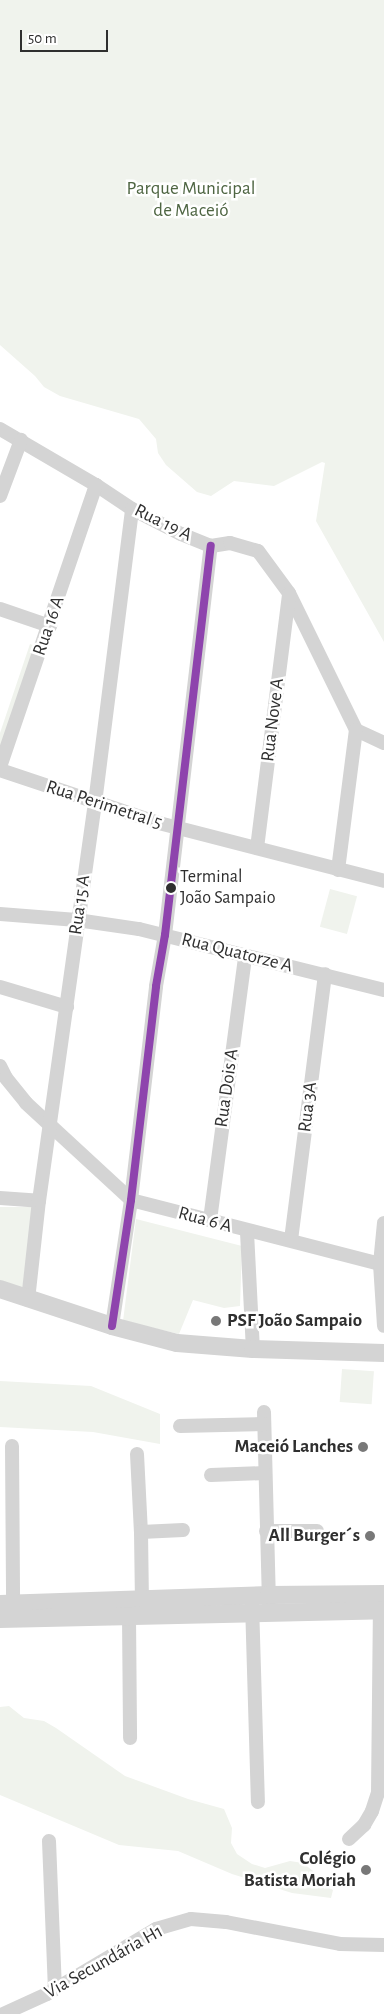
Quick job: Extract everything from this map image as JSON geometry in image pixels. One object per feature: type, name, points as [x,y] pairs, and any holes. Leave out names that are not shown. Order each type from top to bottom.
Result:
[{"type":"street","name":"Rua 19 A","points":[[0,429],[96,485],[132,510],[211,546],[230,543],[258,551],[289,593],[356,730]]},
{"type":"street","points":[[0,496],[3,483],[21,440]]},
{"type":"street","name":"Rua 16 A","points":[[0,769],[50,626],[96,485]]},
{"type":"street","name":"Rua 15 A","points":[[28,1300],[39,1201],[51,1126],[77,920],[95,803],[132,510]]},
{"type":"street","points":[[112,1326],[131,1200],[156,986],[165,935],[179,828],[211,546]]},
{"type":"street","name":"Rua Nove A","points":[[257,848],[289,593]]},
{"type":"street","points":[[0,609],[50,626]]},
{"type":"street","points":[[338,870],[356,730],[384,743]]},
{"type":"street","name":"Rua Perimetral 5","points":[[0,769],[95,803],[179,828],[384,881]]},
{"type":"street","name":"Rua Quatorze A","points":[[0,914],[77,920],[165,935],[245,957],[325,974],[384,990]]},
{"type":"street","name":"Rua Dois A","points":[[210,1220],[245,957]]},
{"type":"street","name":"Rua 3A","points":[[290,1240],[325,974]]},
{"type":"street","points":[[0,986],[67,1007]]},
{"type":"street","name":"Rua 6 A","points":[[0,1066],[6,1078],[26,1103],[131,1200],[210,1220],[247,1232],[290,1240],[382,1264]]},
{"type":"street","points":[[0,1198],[39,1201]]},
{"type":"street","points":[[384,1223],[382,1264],[384,1326]]},
{"type":"street","points":[[247,1232],[253,1349]]},
{"type":"street","points":[[0,1289],[28,1300],[112,1326],[178,1343],[253,1349],[384,1353]]},
{"type":"street","points":[[180,1426],[264,1418],[266,1531],[261,1604],[258,1802]]},
{"type":"street","points":[[12,1446],[6,1604],[142,1601],[261,1604],[382,1602],[378,1793],[372,1811],[364,1825],[349,1839]]},
{"type":"street","points":[[137,1454],[142,1601]]},
{"type":"street","points":[[211,1475],[265,1473]]},
{"type":"street","points":[[141,1532],[183,1530]]},
{"type":"street","points":[[266,1531],[317,1531]]},
{"type":"street","points":[[0,1619],[129,1616],[261,1604]]},
{"type":"street","points":[[129,1616],[130,1738]]},
{"type":"street","points":[[49,1841],[55,1989]]},
{"type":"street","name":"Via Secundária H1","points":[[3,2014],[22,2007],[55,1989],[156,1928],[191,1919],[226,1922],[340,1944],[384,1945]]},
{"type":"green space","name":"Parque Municipal de Maceió","points":[[0,0],[384,0],[384,642],[316,521],[325,463],[322,462],[274,486],[234,481],[211,496],[197,492],[166,465],[158,453],[156,439],[139,419],[60,396],[44,387],[35,376],[0,345]]},
{"type":"green space","points":[[30,644],[38,647],[0,754],[0,733]]},
{"type":"green space","points":[[330,889],[357,896],[347,934],[320,927]]},
{"type":"green space","points":[[0,1207],[36,1207],[24,1292],[0,1283]]},
{"type":"green space","points":[[136,1219],[242,1246],[240,1306],[224,1308],[193,1300],[179,1334],[123,1321]]},
{"type":"green space","points":[[342,1369],[374,1371],[372,1404],[340,1402]]},
{"type":"green space","points":[[0,1381],[91,1386],[160,1414],[160,1444],[93,1432],[0,1427]]},
{"type":"green space","points":[[9,1706],[24,1718],[44,1721],[56,1728],[125,1776],[188,1799],[224,1809],[232,1828],[231,1843],[237,1854],[252,1864],[265,1868],[290,1861],[303,1863],[313,1871],[314,1878],[333,1890],[331,1898],[292,1893],[232,1874],[178,1851],[119,1845],[0,1795],[0,1707]]},
{"type":"transit line","points":[[112,1326],[131,1200],[156,986],[165,935],[211,546]]},
{"type":"place","name":"Terminal João Sampaio","points":[[171,888]]},
{"type":"place","name":"PSF João Sampaio","points":[[216,1321]]},
{"type":"place","name":"Maceió Lanches","points":[[363,1447]]},
{"type":"place","name":"All Burger´s","points":[[370,1536]]},
{"type":"place","name":"Colégio Batista Moriah","points":[[366,1870]]}]
